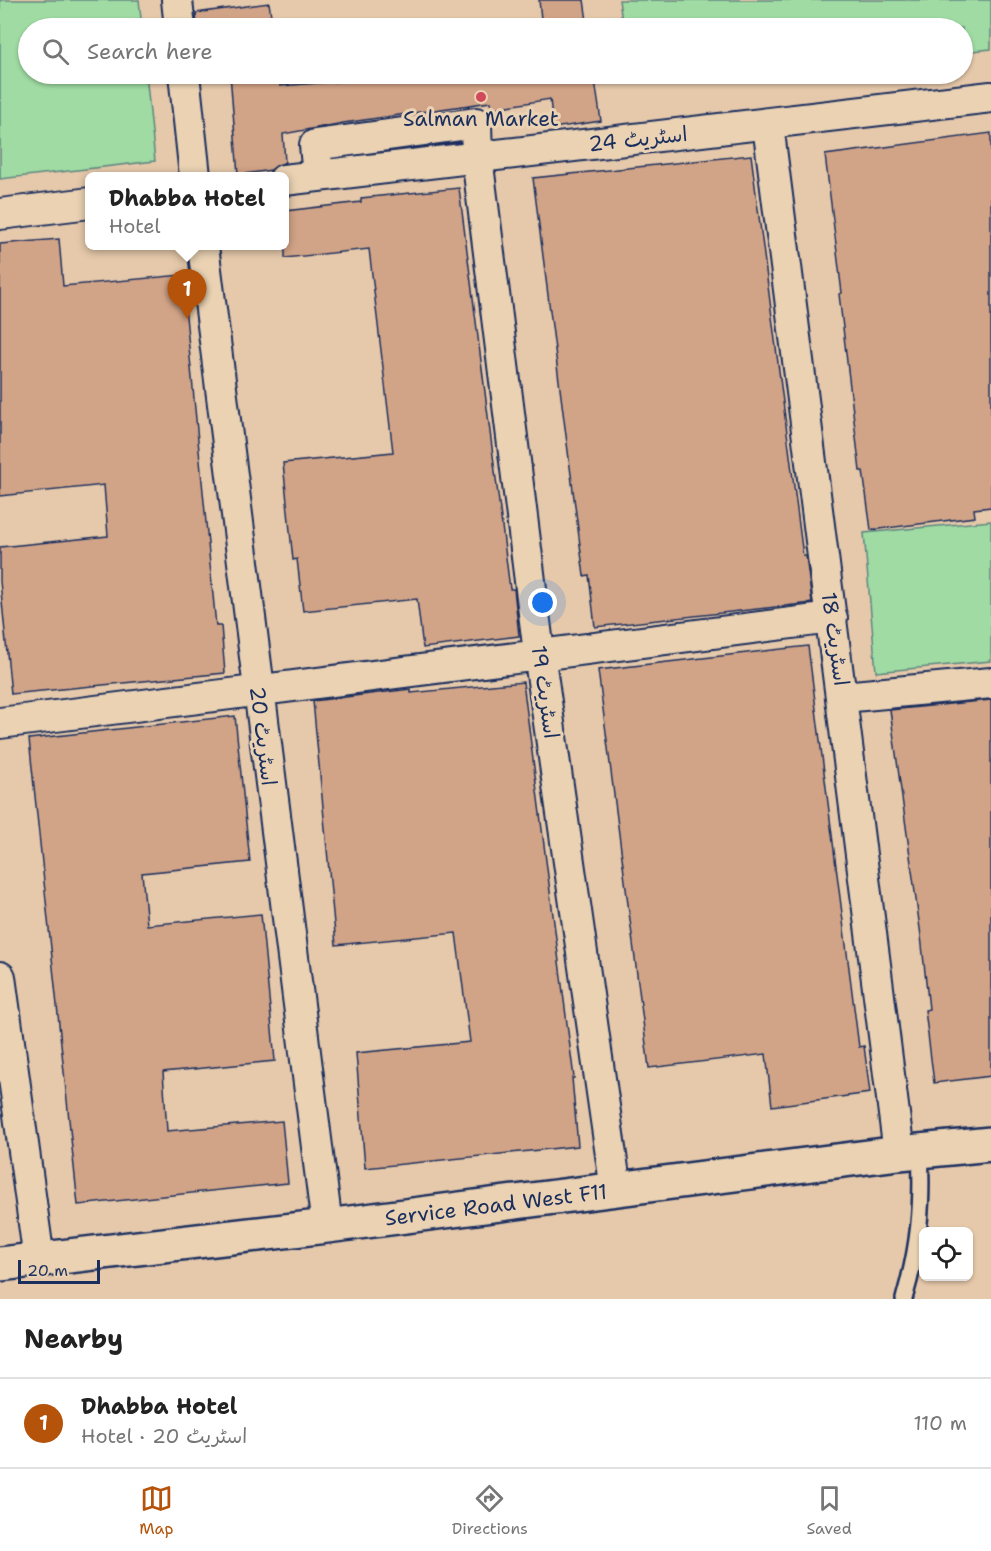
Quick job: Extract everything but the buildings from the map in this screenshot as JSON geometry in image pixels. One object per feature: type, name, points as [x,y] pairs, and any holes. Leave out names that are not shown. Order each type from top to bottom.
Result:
[{"type":"main road","name":"Service Road West F11","points":[[0,1264],[327,1227],[909,1152],[991,1144]]},
{"type":"street","points":[[177,0],[179,18]]},
{"type":"street","points":[[185,84],[194,172]]},
{"type":"street","name":"اسٹریٹ 24","points":[[289,180],[991,97]]},
{"type":"street","name":"اسٹریٹ 18","points":[[768,125],[832,618],[909,1152]]},
{"type":"street","name":"اسٹریٹ 19","points":[[477,157],[539,653],[616,1190]]},
{"type":"street","points":[[0,214],[85,204]]},
{"type":"street","name":"اسٹریٹ 20","points":[[203,250],[257,690],[327,1227]]},
{"type":"street","points":[[0,723],[539,653],[832,618]]},
{"type":"street","points":[[843,697],[991,683]]},
{"type":"street","points":[[0,977],[39,1260]]},
{"type":"lane","points":[[904,1299],[917,1251],[922,1180],[909,1152]]},
{"type":"green space","points":[[0,0],[139,0],[141,18],[18,18],[18,84],[147,84],[155,161],[0,179]]},
{"type":"green space","points":[[619,0],[991,0],[991,49],[973,51],[973,18],[622,18]]},
{"type":"green space","points":[[991,521],[991,661],[876,672],[864,533]]},
{"type":"place","name":"Salman Market","points":[[481,97]]},
{"type":"place","name":"Dhabba Hotel","points":[[187,319]]}]
